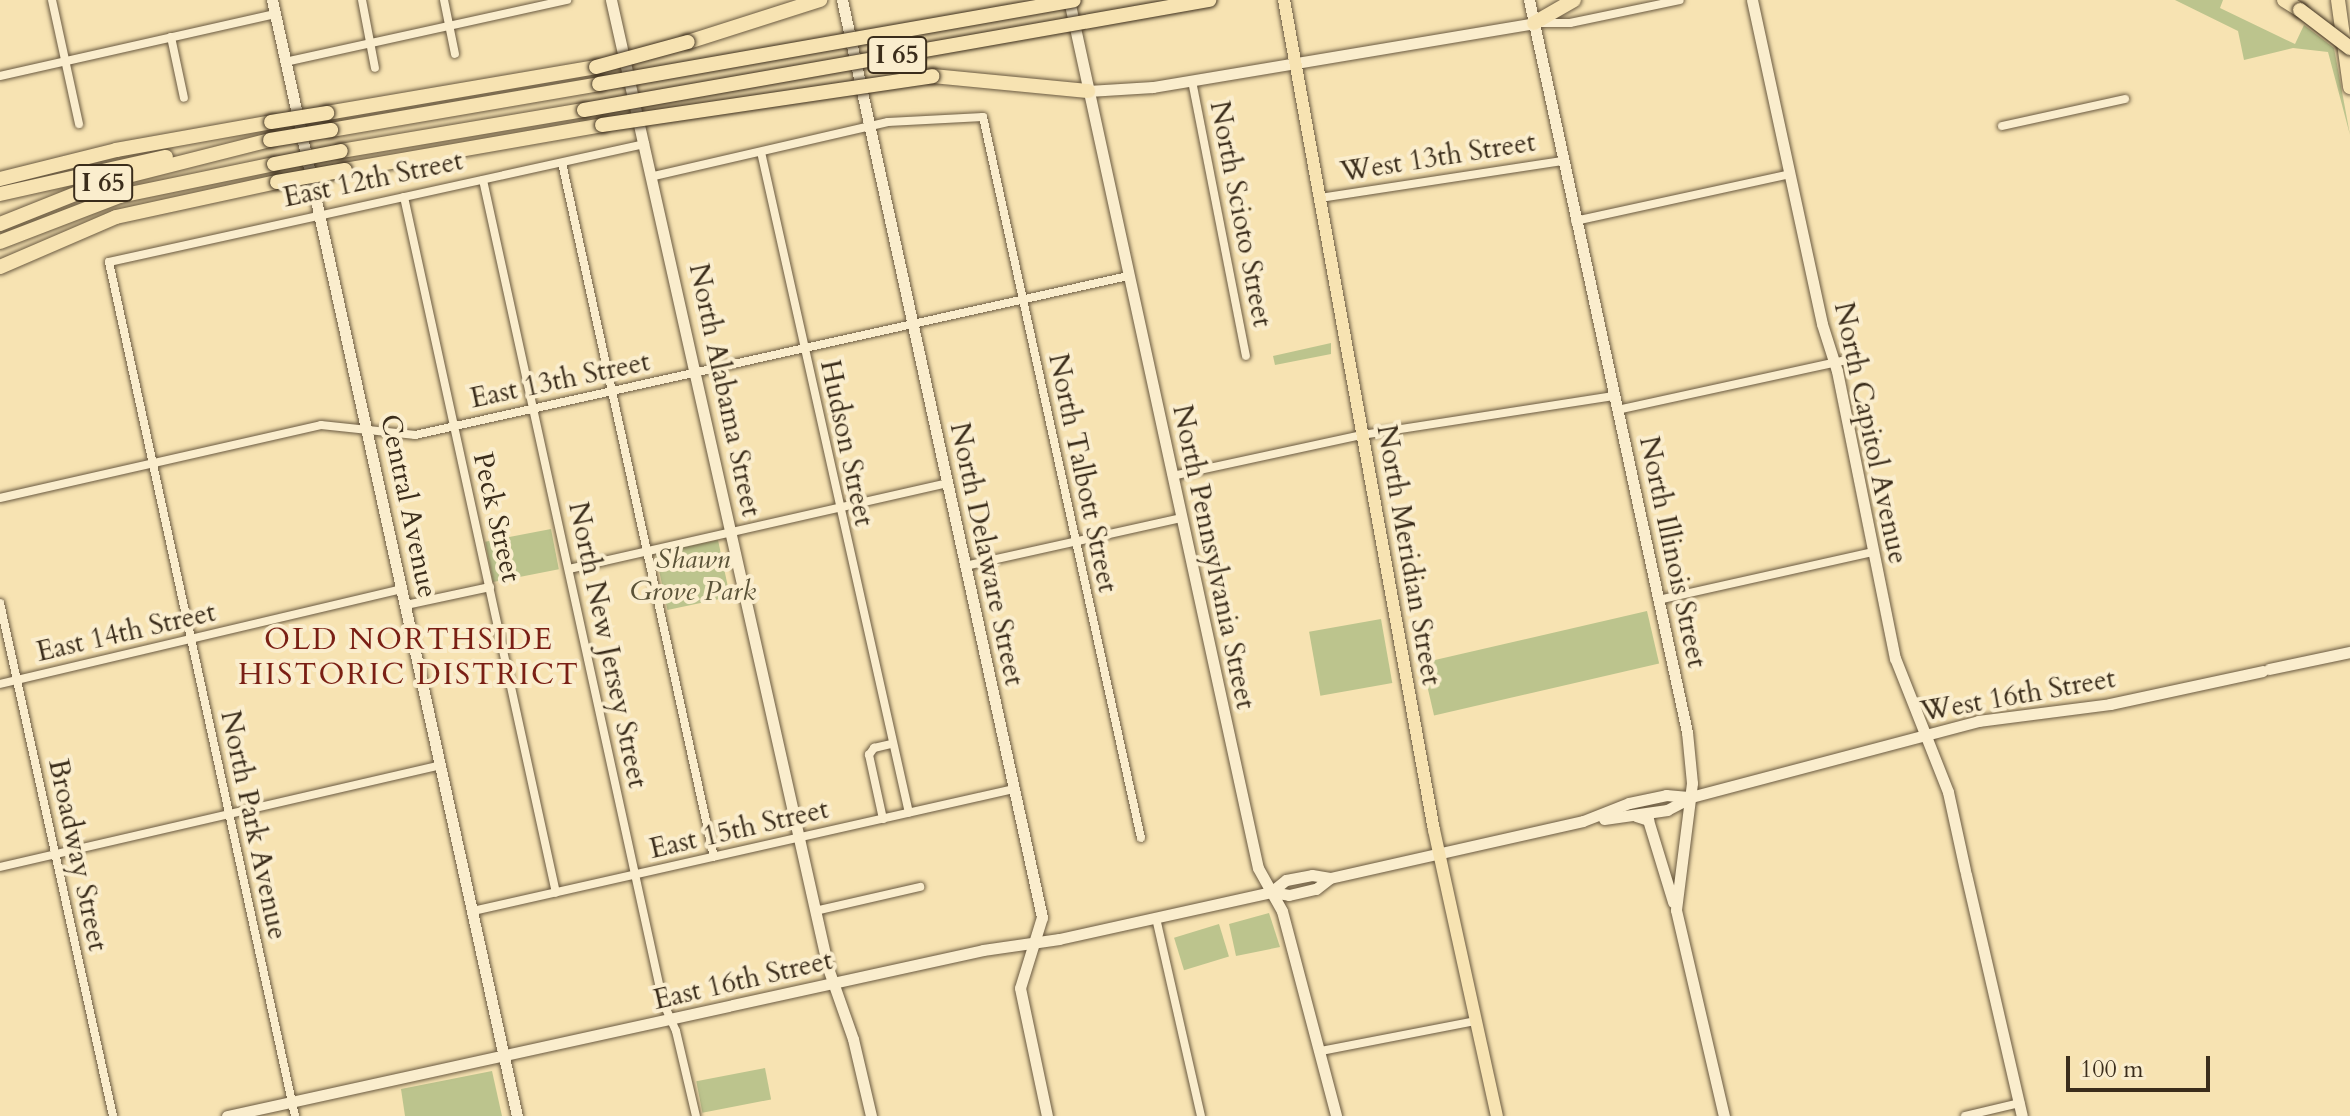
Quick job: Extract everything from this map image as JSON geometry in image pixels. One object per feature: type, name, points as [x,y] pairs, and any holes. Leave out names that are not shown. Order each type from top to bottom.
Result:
[{"type":"highway","points":[[0,179],[116,150],[596,67],[688,42],[820,0]]},
{"type":"highway","name":"I 65","points":[[0,224],[87,188],[210,152],[1071,0]]},
{"type":"highway","name":"I 65","points":[[0,252],[120,196],[341,151],[1209,0]]},
{"type":"highway","points":[[1534,23],[1574,0]]},
{"type":"highway","points":[[2284,0],[2350,48]]},
{"type":"highway","points":[[2338,0],[2350,87]]},
{"type":"highway","points":[[0,267],[116,217],[277,182],[602,125],[932,76],[1088,91]]},
{"type":"highway","points":[[0,194],[143,160],[210,152]]},
{"type":"highway","points":[[0,242],[120,196]]},
{"type":"main road","name":"Central Avenue","points":[[272,0],[322,215],[517,1116]]},
{"type":"main road","name":"North Alabama Street","points":[[611,0],[647,144],[815,911],[833,984],[853,1039],[871,1116]]},
{"type":"main road","name":"North Delaware Street","points":[[842,0],[1042,917],[1020,993],[1047,1116]]},
{"type":"main road","name":"North Pennsylvania Street","points":[[1071,0],[1088,91],[1258,868],[1282,911],[1336,1116]]},
{"type":"main road","name":"North Meridian Street","points":[[1284,0],[1439,854],[1497,1116]]},
{"type":"main road","name":"North Illinois Street","points":[[1529,0],[1690,747],[1691,797],[1677,868],[1676,910],[1724,1116]]},
{"type":"main road","name":"North Capitol Avenue","points":[[1752,0],[1835,362],[1895,658],[1948,792],[2021,1110]]},
{"type":"main road","points":[[1088,91],[1192,81],[1534,23]]},
{"type":"main road","name":"West 16th Street","points":[[1439,854],[1583,821],[1667,810],[1691,797],[1987,719],[2110,704],[2350,652]]},
{"type":"main road","name":"West 16th Street","points":[[1583,821],[1629,803],[1666,795],[1691,797]]},
{"type":"main road","points":[[1636,816],[1648,820],[1676,910]]},
{"type":"main road","name":"East 16th Street","points":[[227,1116],[504,1054],[1271,892],[1289,895],[1316,889],[1330,878],[1439,854]]},
{"type":"street","points":[[52,0],[79,124]]},
{"type":"street","points":[[362,0],[375,68]]},
{"type":"street","points":[[444,0],[455,54]]},
{"type":"street","points":[[285,62],[449,26],[530,4],[567,0]]},
{"type":"street","points":[[1534,23],[1570,23],[1680,0]]},
{"type":"street","points":[[0,76],[275,14]]},
{"type":"street","points":[[171,37],[184,98]]},
{"type":"street","name":"North Scioto Street","points":[[1192,81],[1246,356]]},
{"type":"street","points":[[2002,126],[2125,99]]},
{"type":"street","name":"North Talbott Street","points":[[869,129],[888,122],[983,117],[1141,838]]},
{"type":"street","points":[[654,176],[869,129]]},
{"type":"street","name":"East 12th Street","points":[[109,262],[647,144]]},
{"type":"street","name":"Hudson Street","points":[[761,152],[909,813]]},
{"type":"street","name":"West 13th Street","points":[[1320,198],[1562,161]]},
{"type":"street","points":[[562,163],[714,857]]},
{"type":"street","points":[[1575,221],[1790,174]]},
{"type":"street","name":"North New Jersey Street","points":[[483,180],[635,875],[696,1116]]},
{"type":"street","name":"Peck Street","points":[[404,197],[556,893]]},
{"type":"street","name":"North Park Avenue","points":[[109,262],[295,1116]]},
{"type":"street","name":"East 13th Street","points":[[0,498],[321,425],[410,435],[1128,276]]},
{"type":"street","points":[[1617,410],[1850,359]]},
{"type":"street","points":[[1172,476],[1362,435],[1613,396]]},
{"type":"street","points":[[569,569],[947,483]]},
{"type":"street","points":[[965,566],[1181,518]]},
{"type":"street","points":[[1658,600],[1872,552]]},
{"type":"street","points":[[406,605],[490,587]]},
{"type":"street","name":"East 14th Street","points":[[0,684],[403,589]]},
{"type":"street","name":"Broadway Street","points":[[0,603],[113,1116]]},
{"type":"street","points":[[883,819],[869,755],[874,748],[892,744]]},
{"type":"street","points":[[0,867],[441,765]]},
{"type":"street","name":"East 15th Street","points":[[473,911],[1014,789]]},
{"type":"street","points":[[815,911],[920,887]]},
{"type":"street","points":[[1156,918],[1201,1116]]},
{"type":"street","points":[[1321,1051],[1476,1021]]},
{"type":"street","points":[[1965,1116],[2021,1110]]},
{"type":"green space","points":[[2175,0],[2223,0],[2220,8],[2295,44],[2304,25],[2334,48],[2350,135],[2328,52],[2293,48],[2244,60],[2238,31]]},
{"type":"green space","points":[[1331,343],[1331,354],[1275,365],[1273,356]]},
{"type":"green space","points":[[551,529],[559,569],[493,582],[485,542]]},
{"type":"green space","name":"Shawn Grove Park","points":[[718,540],[730,597],[667,610],[655,553]]},
{"type":"green space","points":[[1647,611],[1659,664],[1434,716],[1422,663]]},
{"type":"green space","points":[[1381,619],[1392,683],[1320,696],[1309,632]]},
{"type":"green space","points":[[1269,913],[1280,947],[1236,956],[1229,924]]},
{"type":"green space","points":[[1219,924],[1229,957],[1184,970],[1174,938]]},
{"type":"green space","points":[[765,1068],[771,1099],[702,1113],[696,1081]]},
{"type":"green space","points":[[492,1071],[502,1116],[405,1116],[401,1089]]},
{"type":"district","name":"OLD NORTHSIDE HISTORIC DISTRICT","points":[[409,657]]}]
